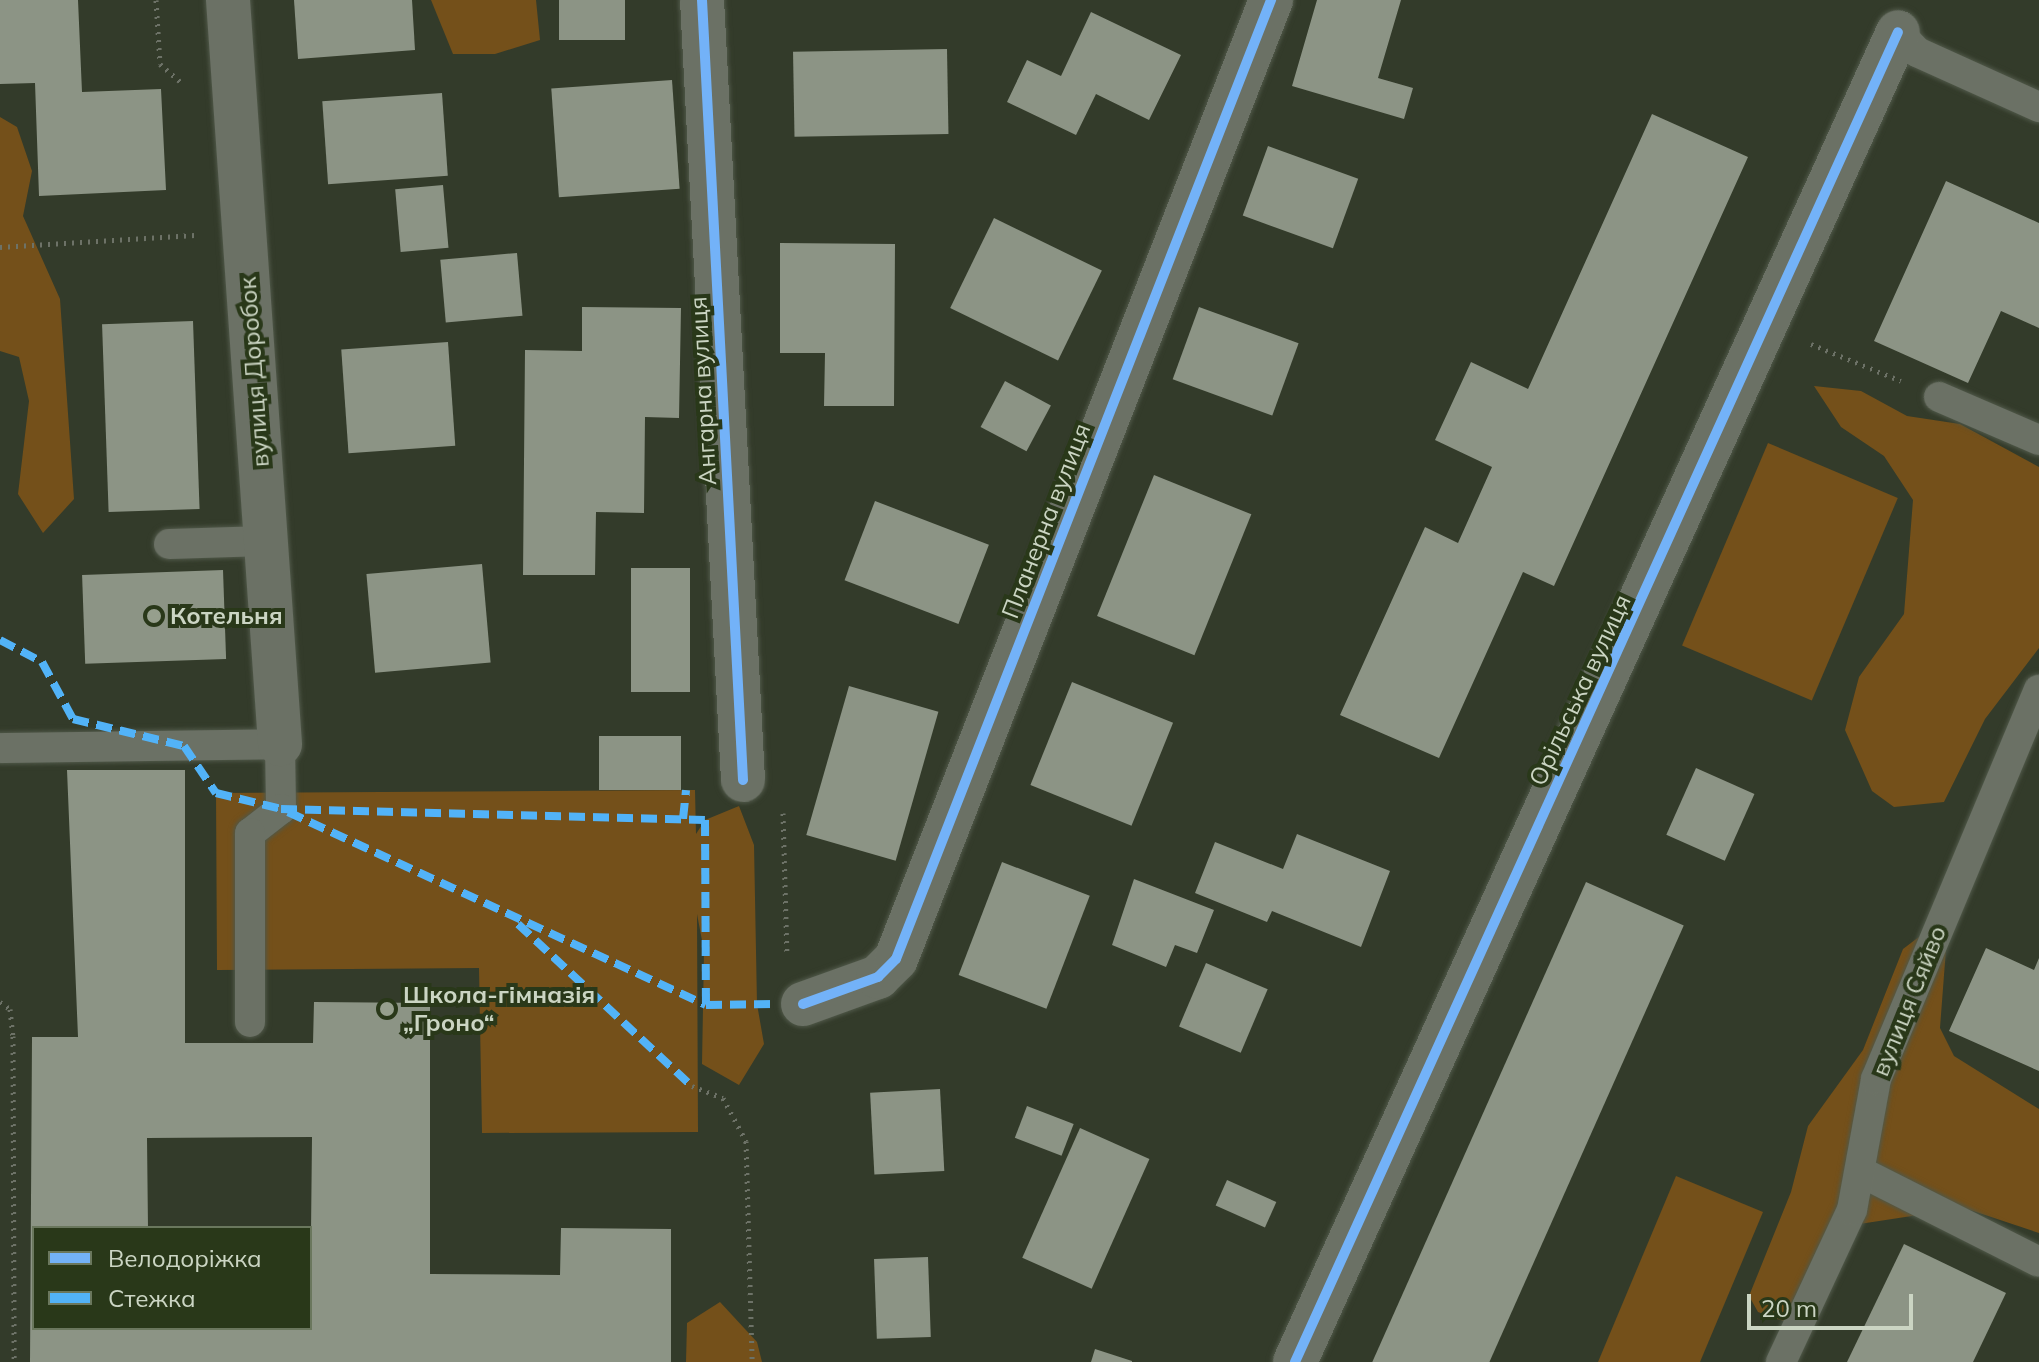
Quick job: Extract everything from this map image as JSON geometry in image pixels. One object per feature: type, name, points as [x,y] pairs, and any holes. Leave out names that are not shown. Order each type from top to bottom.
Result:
[{"type":"street","name":"вулиця Доробок","points":[[228,0],[280,744]]},
{"type":"street","name":"Ангарна вулиця","points":[[702,0],[743,780]]},
{"type":"street","name":"Планерна вулиця","points":[[803,1004],[878,977],[896,959],[1271,0]]},
{"type":"street","name":"Орільська вулиця","points":[[1295,1362],[1898,32]]},
{"type":"lane","points":[[1898,32],[1917,52],[2039,107]]},
{"type":"lane","points":[[1939,397],[2039,440]]},
{"type":"lane","points":[[169,544],[266,541]]},
{"type":"lane","name":"вулиця Сяйво","points":[[1781,1362],[1852,1210],[1876,1079],[2039,690]]},
{"type":"lane","points":[[0,748],[280,744],[281,809],[250,833],[250,1022]]},
{"type":"lane","points":[[1861,1172],[2039,1262]]},
{"type":"path","points":[[0,247],[244,232]]},
{"type":"path","points":[[1795,337],[1939,397]]},
{"type":"path","points":[[743,780],[782,779],[786,953],[803,1004]]},
{"type":"path","points":[[0,1002],[10,1009],[13,1036],[14,1362]]},
{"type":"path","points":[[692,1086],[723,1098],[746,1141],[752,1362]]},
{"type":"shaded area","points":[[431,0],[536,0],[540,40],[495,54],[453,54]]},
{"type":"shaded area","points":[[0,117],[17,127],[32,171],[23,216],[60,299],[74,499],[43,533],[18,494],[29,401],[19,357],[0,351]]},
{"type":"shaded area","points":[[1814,386],[1861,391],[1907,416],[1960,424],[2039,467],[2039,648],[1985,719],[1944,802],[1894,807],[1872,791],[1845,730],[1859,677],[1904,614],[1913,500],[1884,456],[1841,427]]},
{"type":"shaded area","points":[[1768,443],[1898,498],[1812,701],[1682,646]]},
{"type":"shaded area","points":[[695,790],[696,834],[705,820],[739,806],[754,845],[757,1004],[764,1044],[739,1085],[702,1064],[704,951],[697,914],[698,1132],[482,1133],[479,968],[217,970],[216,793]]},
{"type":"shaded area","points":[[1932,927],[1946,949],[1940,1028],[1954,1056],[2039,1109],[2039,1233],[1964,1208],[1853,1225],[1807,1329],[1758,1312],[1749,1296],[1791,1192],[1808,1126],[1863,1050],[1903,949]]},
{"type":"shaded area","points":[[1676,1176],[1763,1212],[1700,1362],[1598,1362]]},
{"type":"shaded area","points":[[720,1302],[757,1342],[762,1362],[686,1362],[687,1323]]},
{"type":"building","points":[[0,0],[78,0],[82,92],[161,89],[166,190],[39,196],[35,83],[0,84]]},
{"type":"building","points":[[294,0],[412,0],[415,50],[298,59]]},
{"type":"building","points":[[559,0],[625,0],[625,40],[559,40]]},
{"type":"building","points":[[1317,0],[1401,0],[1378,78],[1413,88],[1404,119],[1292,86]]},
{"type":"building","points":[[1091,12],[1181,55],[1149,120],[1096,94],[1076,135],[1007,102],[1027,60],[1061,76]]},
{"type":"building","points":[[947,49],[948,134],[795,137],[793,52]]},
{"type":"building","points":[[672,80],[680,189],[559,197],[551,88]]},
{"type":"building","points":[[442,93],[448,176],[328,184],[322,101]]},
{"type":"building","points":[[1652,114],[1748,157],[1554,586],[1523,572],[1439,758],[1340,715],[1425,527],[1458,543],[1492,467],[1435,440],[1471,362],[1528,389]]},
{"type":"building","points":[[1268,146],[1358,179],[1333,248],[1243,216]]},
{"type":"building","points":[[1946,181],[2039,223],[2039,328],[2001,311],[1968,383],[1874,341]]},
{"type":"building","points":[[443,185],[448,248],[401,252],[395,189]]},
{"type":"building","points":[[994,218],[1102,271],[1058,360],[950,308]]},
{"type":"building","points":[[780,243],[895,244],[894,406],[824,406],[825,353],[780,353]]},
{"type":"building","points":[[517,253],[522,316],[446,322],[440,260]]},
{"type":"building","points":[[582,307],[681,308],[679,418],[645,417],[644,513],[596,512],[595,575],[523,575],[525,350],[582,351]]},
{"type":"building","points":[[1199,307],[1299,343],[1272,416],[1173,379]]},
{"type":"building","points":[[193,321],[200,509],[109,512],[102,324]]},
{"type":"building","points":[[448,342],[455,446],[349,453],[341,349]]},
{"type":"building","points":[[1005,381],[1051,405],[1027,451],[981,427]]},
{"type":"building","points":[[1154,475],[1251,514],[1194,655],[1097,616]]},
{"type":"building","points":[[875,501],[989,545],[958,624],[845,580]]},
{"type":"building","points":[[482,564],[491,663],[375,673],[366,574]]},
{"type":"building","points":[[631,568],[690,568],[690,692],[631,692]]},
{"type":"building","name":"Котельня","points":[[223,570],[226,659],[85,664],[82,575]]},
{"type":"building","points":[[1072,682],[1173,723],[1131,826],[1030,785]]},
{"type":"building","points":[[849,686],[938,712],[896,861],[806,835]]},
{"type":"building","points":[[599,736],[681,736],[681,790],[599,790]]},
{"type":"building","points":[[1696,768],[1754,794],[1725,861],[1666,835]]},
{"type":"building","points":[[67,770],[185,770],[185,1043],[313,1043],[314,1002],[430,1003],[430,1274],[560,1275],[561,1228],[671,1229],[671,1362],[30,1362],[32,1037],[78,1037]]},
{"type":"building","points":[[1297,834],[1390,871],[1361,947],[1272,911],[1267,922],[1195,893],[1215,842],[1283,869]]},
{"type":"building","points":[[1002,862],[1090,896],[1046,1009],[959,975]]},
{"type":"building","points":[[1134,879],[1214,910],[1197,953],[1175,945],[1166,967],[1112,945]]},
{"type":"building","points":[[1586,882],[1684,926],[1489,1362],[1372,1362]]},
{"type":"building","points":[[1986,948],[2034,970],[2039,958],[2039,1071],[1949,1031]]},
{"type":"building","points":[[1206,963],[1268,989],[1241,1053],[1179,1027]]},
{"type":"building","points":[[940,1089],[944,1171],[874,1175],[870,1093]]},
{"type":"building","points":[[1027,1106],[1074,1124],[1061,1156],[1015,1138]]},
{"type":"building","points":[[1080,1128],[1149,1159],[1092,1289],[1022,1258]]},
{"type":"building","points":[[1227,1180],[1276,1202],[1265,1228],[1216,1206]]},
{"type":"building","points":[[1904,1244],[2006,1293],[1973,1362],[1847,1362]]},
{"type":"building","points":[[928,1257],[931,1337],[877,1339],[874,1259]]},
{"type":"building","points":[[1095,1349],[1132,1361],[1132,1362],[1091,1362]]},
{"type":"marked path","points":[[0,640],[42,662],[73,719],[184,746],[216,793],[281,809],[705,820],[706,1005],[774,1004]]},
{"type":"marked path","points":[[683,819],[686,790]]},
{"type":"marked path","points":[[288,812],[706,1005]]},
{"type":"marked path","points":[[518,924],[692,1086]]},
{"type":"cycle path","points":[[702,0],[743,780]]},
{"type":"cycle path","points":[[803,1004],[878,977],[896,959],[1271,0]]},
{"type":"cycle path","points":[[1295,1362],[1898,32]]},
{"type":"place","name":"Котельня","points":[[154,616]]},
{"type":"place","name":"Школа-гімназія „Гроно“","points":[[387,1009]]}]
